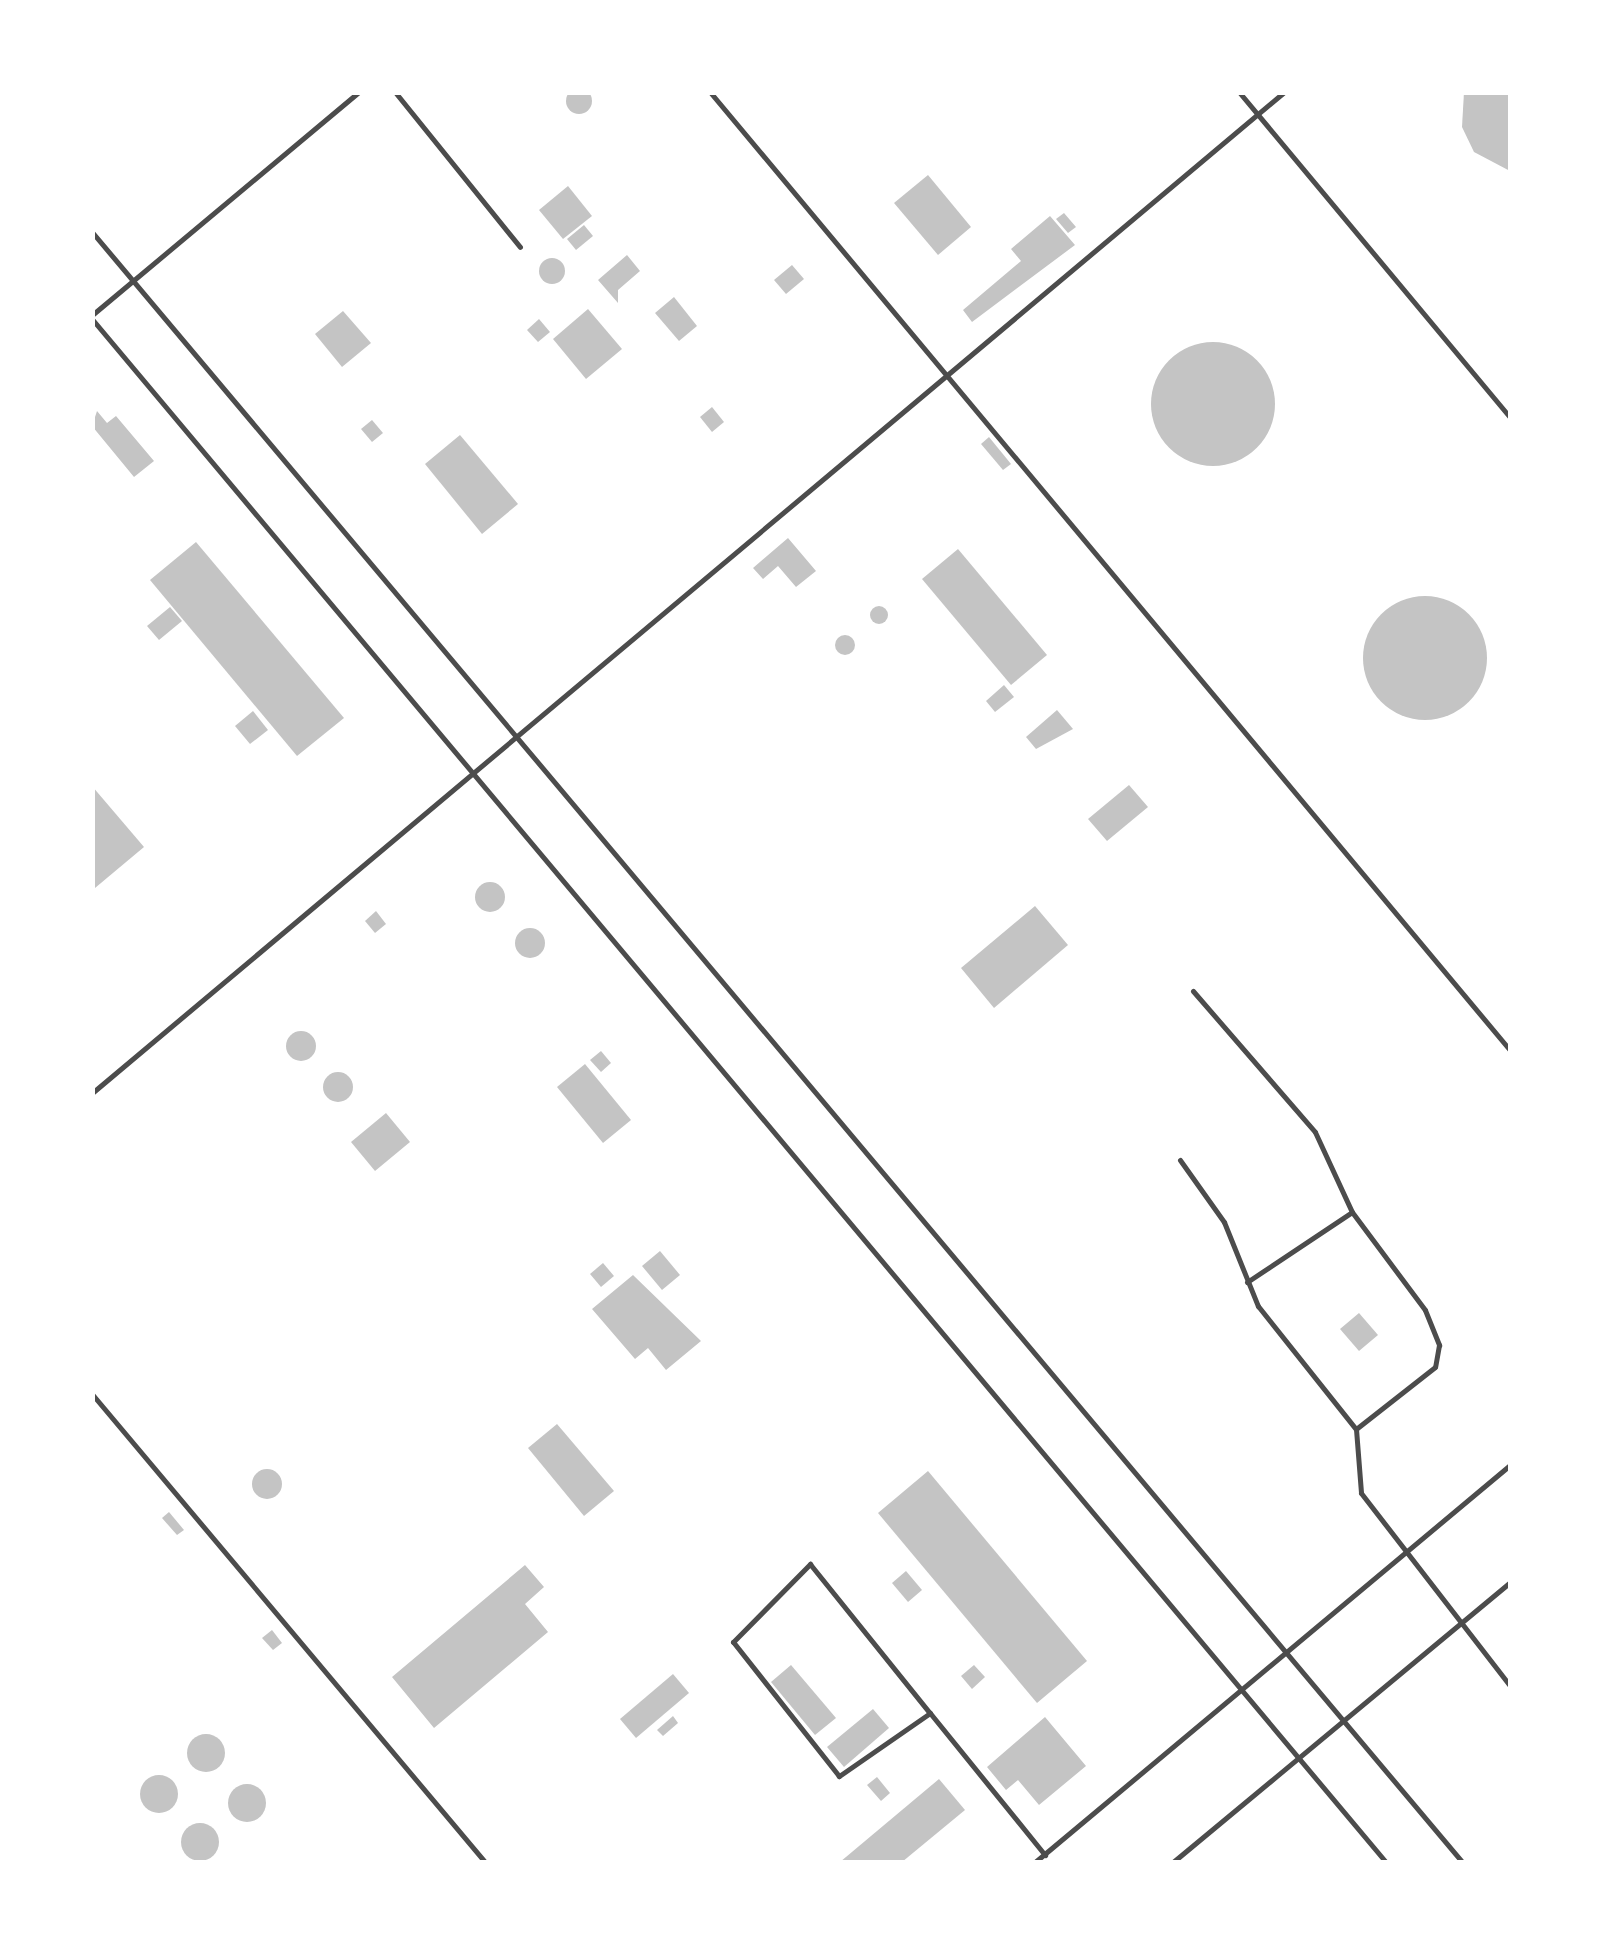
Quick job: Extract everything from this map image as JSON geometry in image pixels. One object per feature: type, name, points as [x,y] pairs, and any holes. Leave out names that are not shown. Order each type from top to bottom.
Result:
[{"type":"lane","points":[[359,92],[92,317],[1386,1862]]},
{"type":"lane","points":[[394,92],[520,246]]},
{"type":"lane","points":[[710,92],[1510,1050]]},
{"type":"lane","points":[[1240,92],[1510,418]]},
{"type":"lane","points":[[92,1093],[949,379],[1284,92]]},
{"type":"lane","points":[[92,232],[1462,1862]]},
{"type":"lane","points":[[1193,990],[1315,1132],[1352,1212],[1425,1310],[1439,1345],[1435,1367],[1356,1429]]},
{"type":"lane","points":[[1180,1160],[1224,1222],[1248,1282],[1356,1429],[1362,1493],[1510,1686]]},
{"type":"lane","points":[[1248,1282],[1352,1212]]},
{"type":"lane","points":[[92,1394],[485,1862]]},
{"type":"lane","points":[[1035,1862],[1510,1465]]},
{"type":"lane","points":[[930,1712],[840,1776],[734,1642],[810,1564],[930,1712],[1045,1854]]},
{"type":"lane","points":[[1173,1862],[1510,1582]]},
{"type":"building","points":[[579,88],[588,92],[592,101],[588,110],[579,114],[570,110],[566,101],[570,92]]},
{"type":"building","points":[[1464,92],[1510,92],[1510,171],[1474,152],[1462,127]]},
{"type":"building","points":[[928,175],[971,227],[938,255],[894,203]]},
{"type":"building","points":[[568,186],[592,216],[563,239],[539,210]]},
{"type":"building","points":[[1064,213],[1076,227],[1068,233],[1056,219]]},
{"type":"building","points":[[1050,216],[1075,245],[972,322],[963,310],[1021,261],[1011,249]]},
{"type":"building","points":[[584,225],[593,236],[576,250],[567,239]]},
{"type":"building","points":[[627,255],[640,271],[618,290],[618,303],[598,280]]},
{"type":"building","points":[[552,258],[561,262],[565,271],[561,280],[552,284],[543,280],[539,271],[543,262]]},
{"type":"building","points":[[792,265],[804,279],[786,294],[774,280]]},
{"type":"building","points":[[674,297],[697,326],[679,341],[655,313]]},
{"type":"building","points":[[588,309],[622,349],[586,379],[553,339]]},
{"type":"building","points":[[343,311],[371,343],[342,367],[315,334]]},
{"type":"building","points":[[539,319],[550,332],[538,342],[527,330]]},
{"type":"building","points":[[1213,342],[1237,347],[1257,360],[1270,380],[1275,404],[1270,428],[1257,448],[1237,461],[1213,466],[1189,461],[1169,448],[1156,428],[1151,404],[1156,380],[1169,360],[1189,347]]},
{"type":"building","points":[[712,407],[724,422],[712,432],[700,417]]},
{"type":"building","points":[[97,411],[107,423],[116,416],[154,461],[134,477],[92,426]]},
{"type":"building","points":[[372,420],[383,433],[372,442],[361,429]]},
{"type":"building","points":[[460,435],[518,504],[482,534],[425,464]]},
{"type":"building","points":[[989,437],[1011,464],[1003,470],[981,444]]},
{"type":"building","points":[[788,538],[816,571],[796,587],[778,566],[763,579],[753,568]]},
{"type":"building","points":[[196,542],[344,718],[297,756],[150,580]]},
{"type":"building","points":[[958,549],[1047,655],[1011,685],[922,579]]},
{"type":"building","points":[[1425,596],[1449,601],[1469,614],[1482,634],[1487,658],[1482,682],[1469,702],[1449,715],[1425,720],[1401,715],[1381,702],[1368,682],[1363,658],[1368,634],[1381,614],[1401,601]]},
{"type":"building","points":[[879,606],[888,615],[879,624],[870,615]]},
{"type":"building","points":[[170,607],[182,621],[159,640],[147,626]]},
{"type":"building","points":[[841,635],[849,635],[855,645],[849,655],[841,655],[835,649],[835,641]]},
{"type":"building","points":[[1004,685],[1014,697],[995,712],[986,701]]},
{"type":"building","points":[[1057,710],[1073,729],[1036,749],[1026,737]]},
{"type":"building","points":[[253,711],[268,730],[250,744],[235,726]]},
{"type":"building","points":[[1129,785],[1148,807],[1107,841],[1088,819]]},
{"type":"building","points":[[92,786],[144,847],[95,888],[92,885]]},
{"type":"building","points":[[490,882],[501,886],[505,897],[501,908],[490,912],[479,908],[475,897],[479,886]]},
{"type":"building","points":[[1035,906],[1068,945],[994,1008],[961,968]]},
{"type":"building","points":[[376,911],[386,924],[375,933],[365,921]]},
{"type":"building","points":[[530,928],[541,932],[545,943],[541,954],[530,958],[519,954],[515,943],[519,932]]},
{"type":"building","points":[[301,1031],[312,1035],[316,1046],[312,1057],[301,1061],[290,1057],[286,1046],[290,1035]]},
{"type":"building","points":[[601,1051],[611,1063],[601,1072],[590,1060]]},
{"type":"building","points":[[585,1064],[631,1120],[603,1143],[557,1087]]},
{"type":"building","points":[[338,1072],[349,1076],[353,1087],[349,1098],[338,1102],[327,1098],[323,1087],[327,1076]]},
{"type":"building","points":[[386,1113],[410,1142],[375,1171],[351,1142]]},
{"type":"building","points":[[660,1251],[680,1275],[662,1290],[642,1266]]},
{"type":"building","points":[[603,1263],[614,1276],[601,1287],[590,1274]]},
{"type":"building","points":[[633,1275],[701,1341],[666,1370],[648,1348],[635,1359],[592,1309]]},
{"type":"building","points":[[1359,1313],[1378,1335],[1359,1351],[1340,1329]]},
{"type":"building","points":[[557,1424],[614,1491],[584,1516],[528,1448]]},
{"type":"building","points":[[267,1469],[278,1473],[282,1484],[278,1495],[267,1499],[256,1495],[252,1484],[256,1473]]},
{"type":"building","points":[[928,1471],[1087,1661],[1037,1703],[878,1513]]},
{"type":"building","points":[[169,1512],[184,1530],[177,1535],[162,1518]]},
{"type":"building","points":[[525,1565],[544,1587],[525,1604],[548,1632],[434,1728],[392,1677]]},
{"type":"building","points":[[906,1571],[922,1590],[908,1602],[892,1583]]},
{"type":"building","points":[[272,1630],[282,1643],[273,1650],[262,1638]]},
{"type":"building","points":[[791,1665],[836,1718],[815,1735],[771,1682]]},
{"type":"building","points":[[974,1665],[985,1677],[972,1689],[961,1676]]},
{"type":"building","points":[[673,1674],[689,1693],[636,1738],[620,1719]]},
{"type":"building","points":[[873,1709],[889,1728],[844,1767],[827,1747]]},
{"type":"building","points":[[673,1716],[678,1723],[663,1736],[657,1730]]},
{"type":"building","points":[[1045,1717],[1086,1766],[1039,1805],[1018,1780],[1006,1790],[987,1767]]},
{"type":"building","points":[[206,1734],[219,1740],[225,1753],[219,1766],[206,1772],[193,1766],[187,1753],[193,1740]]},
{"type":"building","points":[[159,1775],[173,1780],[178,1794],[173,1808],[159,1813],[145,1808],[140,1794],[145,1780]]},
{"type":"building","points":[[877,1777],[890,1793],[881,1801],[867,1785]]},
{"type":"building","points":[[939,1779],[965,1810],[902,1862],[840,1862]]},
{"type":"building","points":[[247,1784],[261,1789],[266,1803],[261,1817],[247,1822],[233,1817],[228,1803],[233,1789]]},
{"type":"building","points":[[200,1823],[214,1828],[219,1842],[214,1856],[200,1861],[186,1856],[181,1842],[186,1828]]}]
